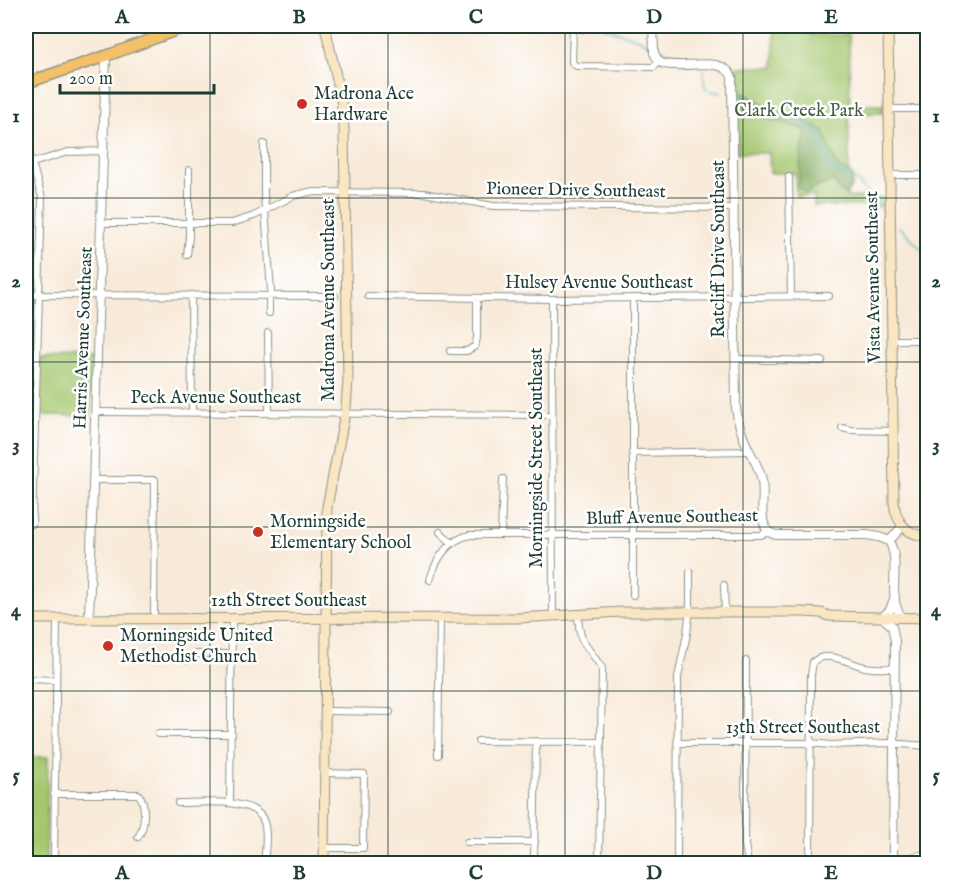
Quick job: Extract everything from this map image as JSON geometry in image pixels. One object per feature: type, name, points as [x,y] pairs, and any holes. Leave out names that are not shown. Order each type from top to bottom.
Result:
[{"type":"main road","points":[[26,83],[188,26]]},
{"type":"main road","name":"Madrona Avenue Southeast","points":[[324,26],[341,98],[347,192],[348,380],[345,414],[328,498],[324,864]]},
{"type":"main road","name":"Vista Avenue Southeast","points":[[888,26],[895,509],[903,526]]},
{"type":"main road","points":[[903,526],[916,535],[927,536]]},
{"type":"main road","name":"12th Street Southeast","points":[[689,615],[725,612],[821,613],[829,616]]},
{"type":"main road","name":"12th Street Southeast","points":[[26,619],[689,615],[927,618]]},
{"type":"street","points":[[157,26],[163,36]]},
{"type":"street","points":[[583,29],[573,27],[572,62],[576,66],[654,67],[659,62],[654,53],[653,26]]},
{"type":"street","name":"Harris Avenue Southeast","points":[[89,620],[106,56]]},
{"type":"street","name":"Ratcliff Drive Southeast","points":[[659,62],[672,65],[716,64],[725,67],[731,73],[737,417],[749,451],[761,474],[763,517],[768,532]]},
{"type":"street","points":[[889,109],[927,109]]},
{"type":"street","points":[[26,142],[29,164],[42,198],[29,524]]},
{"type":"street","points":[[264,144],[264,196],[267,209],[271,295],[269,313]]},
{"type":"street","points":[[29,164],[68,152],[104,152]]},
{"type":"street","points":[[187,255],[190,224],[189,170]]},
{"type":"street","points":[[889,175],[927,175]]},
{"type":"street","points":[[789,177],[791,296]]},
{"type":"street","name":"Pioneer Drive Southeast","points":[[102,223],[238,222],[301,193],[424,193],[493,206],[734,208]]},
{"type":"street","points":[[26,295],[335,296]]},
{"type":"street","points":[[191,295],[192,413]]},
{"type":"street","name":"Hulsey Avenue Southeast","points":[[368,296],[633,298],[829,296]]},
{"type":"street","points":[[450,351],[467,351],[475,346],[477,298]]},
{"type":"street","name":"Morningside Street Southeast","points":[[552,298],[553,617]]},
{"type":"street","points":[[633,298],[633,595]]},
{"type":"street","points":[[268,333],[269,413]]},
{"type":"street","points":[[892,340],[927,340]]},
{"type":"street","points":[[735,359],[822,361]]},
{"type":"street","points":[[26,389],[36,390]]},
{"type":"street","name":"Peck Avenue Southeast","points":[[96,412],[552,415]]},
{"type":"street","points":[[842,428],[893,431]]},
{"type":"street","points":[[632,453],[749,451]]},
{"type":"street","points":[[501,534],[502,479]]},
{"type":"street","points":[[94,480],[155,480],[154,619]]},
{"type":"street","points":[[895,641],[900,625],[907,618],[901,616],[898,611],[895,596],[894,550],[890,541],[903,526]]},
{"type":"street","points":[[430,580],[438,558],[451,542],[440,532]]},
{"type":"street","name":"Bluff Avenue Southeast","points":[[451,542],[470,535],[501,534],[633,536],[761,535],[768,532],[781,535],[867,535],[890,541]]},
{"type":"street","points":[[677,864],[678,677],[687,634],[690,572]]},
{"type":"street","points":[[724,585],[725,612]]},
{"type":"street","points":[[895,596],[890,610],[882,617],[892,626],[895,641],[891,863],[927,854]]},
{"type":"street","points":[[578,616],[582,640],[602,668],[599,864]]},
{"type":"street","points":[[230,803],[232,618]]},
{"type":"street","points":[[438,755],[440,618]]},
{"type":"street","points":[[57,620],[54,862],[90,860]]},
{"type":"street","points":[[187,660],[197,654],[232,654]]},
{"type":"street","points":[[810,864],[811,675],[813,662],[816,659],[837,658],[866,668],[895,668]]},
{"type":"street","points":[[746,661],[745,844],[748,864]]},
{"type":"street","points":[[26,680],[56,680]]},
{"type":"street","points":[[327,711],[390,712]]},
{"type":"street","points":[[158,735],[232,734]]},
{"type":"street","points":[[478,741],[601,742]]},
{"type":"street","points":[[534,864],[536,741]]},
{"type":"street","name":"13th Street Southeast","points":[[678,743],[927,746]]},
{"type":"street","points":[[325,848],[363,848],[364,784],[364,774],[326,773]]},
{"type":"street","points":[[54,794],[138,794],[143,801],[142,830],[138,837]]},
{"type":"street","points":[[178,803],[230,803],[253,808],[261,815],[265,827],[264,864]]},
{"type":"street","points":[[467,842],[535,842]]},
{"type":"green space","name":"Clark Creek Park","points":[[774,26],[811,26],[811,35],[849,35],[850,105],[883,105],[883,113],[849,114],[847,197],[885,198],[885,206],[814,206],[814,196],[796,196],[795,173],[770,173],[769,153],[737,153],[737,67],[774,67]]},
{"type":"green space","points":[[735,91],[742,92],[773,111],[792,113],[824,131],[838,168],[853,175],[852,187],[846,194],[840,191],[833,180],[805,193],[798,186],[806,130],[764,118],[735,102]]},
{"type":"green space","points":[[40,358],[92,359],[91,416],[38,415]]},
{"type":"green space","points":[[26,757],[48,757],[46,863],[26,863]]},
{"type":"waterway","points":[[603,26],[648,43]]},
{"type":"waterway","points":[[661,49],[687,60],[699,59]]},
{"type":"waterway","points":[[704,70],[704,85],[708,91],[721,92]]},
{"type":"waterway","points":[[741,95],[758,108],[799,120],[811,127],[815,133],[821,134],[827,166],[856,180],[883,212]]},
{"type":"waterway","points":[[899,227],[928,254]]},
{"type":"place","name":"Madrona Ace Hardware","points":[[302,104]]},
{"type":"place","name":"Morningside Elementary School","points":[[258,532]]},
{"type":"place","name":"Morningside United Methodist Church","points":[[108,646]]}]
